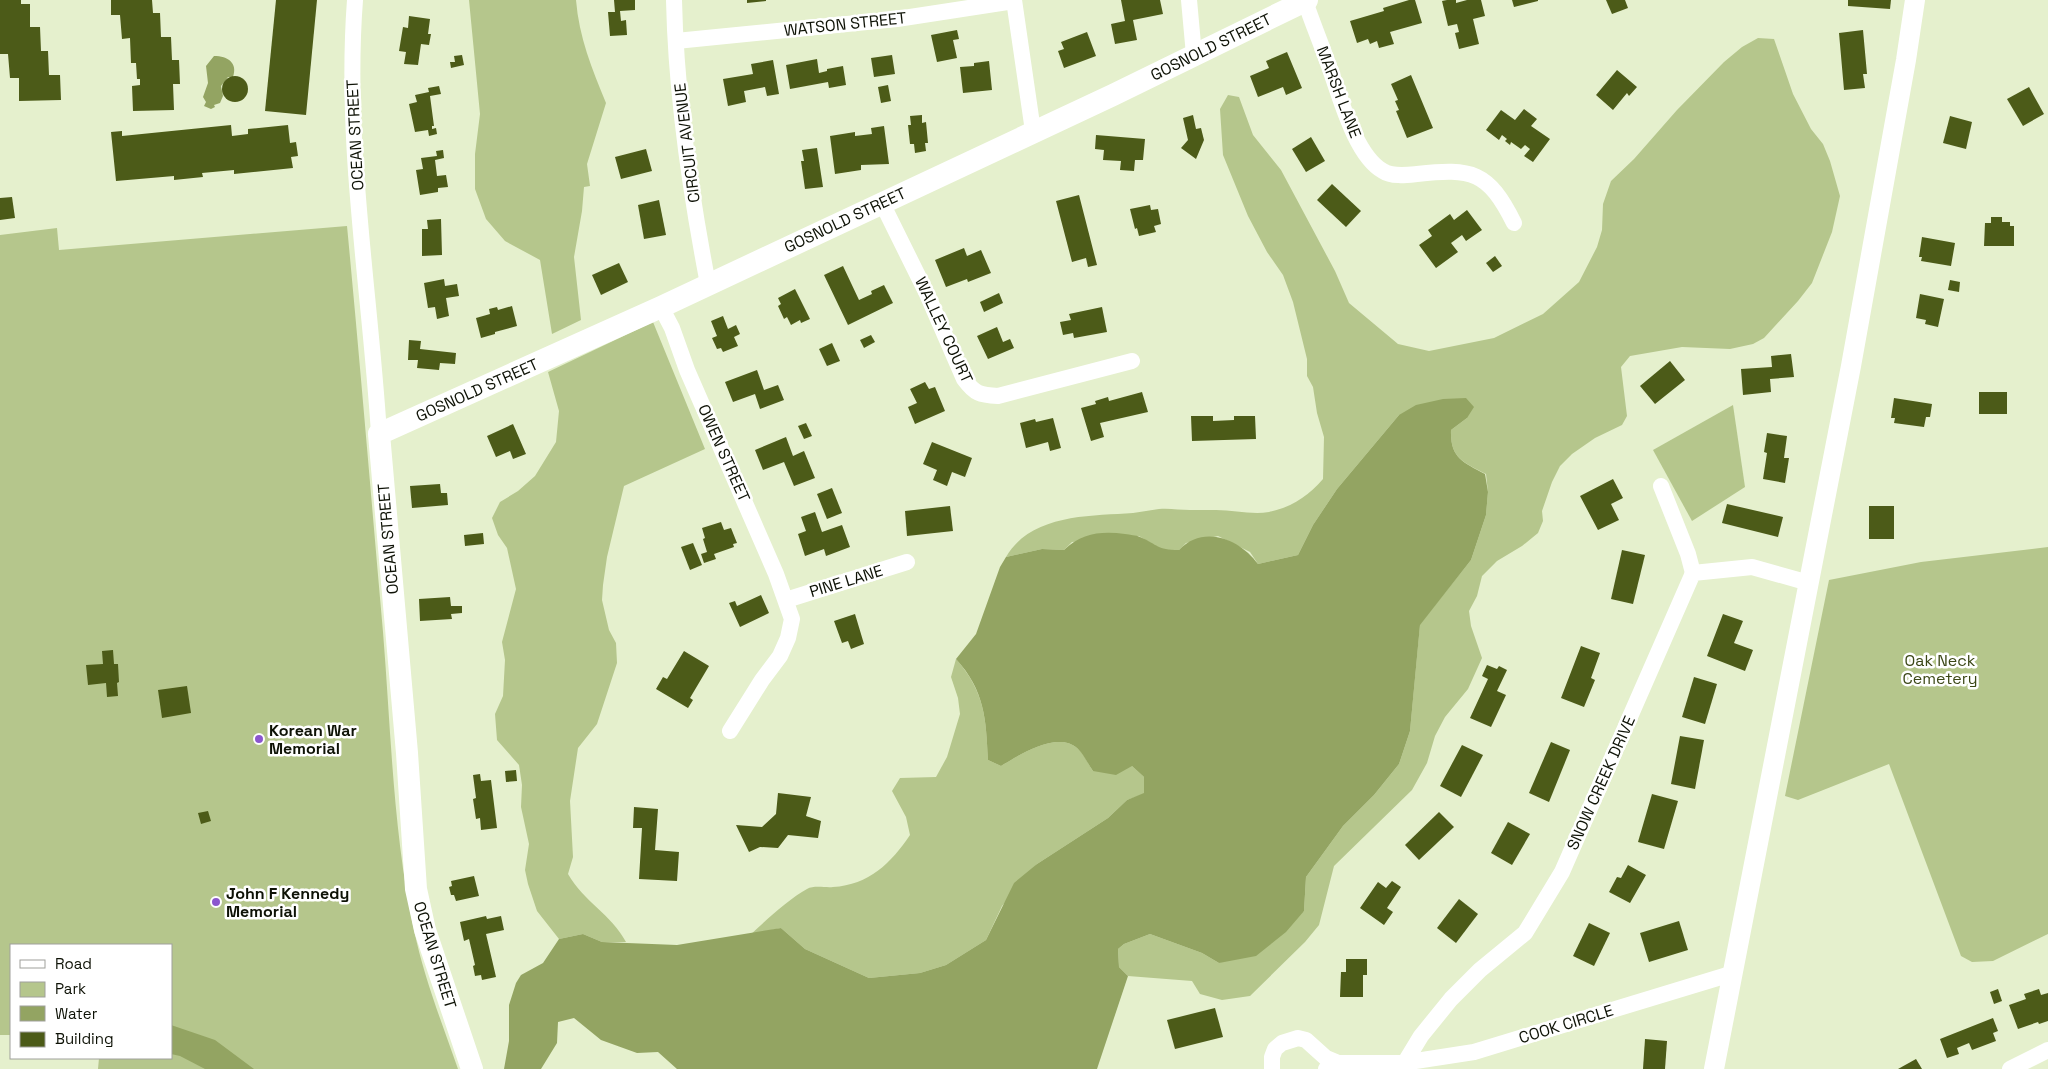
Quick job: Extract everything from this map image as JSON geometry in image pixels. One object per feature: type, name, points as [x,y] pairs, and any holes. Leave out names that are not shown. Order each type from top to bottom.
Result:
[{"type":"main road","name":"GOSNOLD STREET","points":[[379,434],[661,307],[1194,55],[1306,0]]},
{"type":"main road","name":"OCEAN STREET","points":[[379,434],[406,744],[416,890],[425,930],[472,1069]]},
{"type":"street","name":"OCEAN STREET","points":[[355,0],[352,37],[353,115],[379,434]]},
{"type":"street","name":"CIRCUIT AVENUE","points":[[674,0],[683,117],[697,226],[708,284]]},
{"type":"street","name":"WATSON STREET","points":[[676,41],[897,19],[1014,0]]},
{"type":"street","points":[[1014,0],[1033,131]]},
{"type":"street","points":[[1189,0],[1194,55]]},
{"type":"street","name":"MARSH LANE","points":[[1306,0],[1348,123],[1360,146],[1375,163],[1383,171],[1392,174],[1464,172],[1473,175],[1484,181],[1501,198],[1514,223]]},
{"type":"street","points":[[1714,1069],[1809,583],[1886,173],[1915,0]]},
{"type":"street","name":"WALLEY COURT","points":[[882,203],[927,294],[964,379],[973,391],[986,396],[998,396],[1132,361]]},
{"type":"street","name":"OWEN STREET","points":[[661,307],[672,328],[687,370],[739,486],[792,619],[788,638],[780,656],[762,680],[730,731]]},
{"type":"street","points":[[1661,486],[1688,554],[1693,573],[1752,567],[1809,583]]},
{"type":"street","name":"PINE LANE","points":[[786,600],[907,562]]},
{"type":"street","name":"SNOW CREEK DRIVE","points":[[1402,1066],[1421,1036],[1450,999],[1524,932],[1562,872],[1693,573]]},
{"type":"street","name":"COOK CIRCLE","points":[[1332,1066],[1402,1066],[1474,1052],[1734,973]]},
{"type":"street","points":[[1272,1069],[1272,1057],[1275,1049],[1282,1043],[1298,1038],[1306,1040],[1332,1066]]},
{"type":"street","points":[[2010,1069],[2048,1050]]},
{"type":"green space","points":[[469,0],[576,0],[583,40],[606,103],[587,164],[590,186],[584,187],[574,257],[581,320],[552,334],[540,260],[505,241],[486,219],[475,189],[475,154],[480,114]]},
{"type":"green space","points":[[1758,38],[1774,39],[1793,94],[1811,129],[1823,144],[1840,196],[1832,232],[1812,283],[1764,338],[1753,344],[1730,349],[1682,347],[1630,356],[1621,367],[1627,416],[1622,425],[1595,438],[1572,454],[1560,466],[1542,511],[1543,521],[1538,533],[1522,546],[1497,561],[1482,576],[1477,596],[1469,611],[1471,626],[1482,658],[1468,689],[1445,717],[1435,736],[1427,763],[1412,790],[1334,866],[1319,925],[1305,942],[1250,996],[1222,1000],[1200,994],[1192,981],[1128,976],[1119,967],[1118,949],[1124,944],[1150,934],[1202,953],[1219,963],[1304,911],[1306,877],[1343,826],[1374,795],[1399,764],[1410,731],[1420,624],[1471,560],[1486,515],[1488,492],[1486,474],[1460,458],[1453,447],[1451,439],[1451,430],[1467,418],[1399,415],[1337,489],[1313,525],[1298,555],[1258,564],[1250,552],[1218,536],[1186,543],[1179,550],[1162,550],[1139,536],[1072,542],[1064,550],[1042,549],[1006,557],[1017,543],[1030,532],[1062,520],[1163,509],[1269,512],[1299,500],[1323,479],[1324,437],[1317,413],[1313,387],[1307,376],[1307,359],[1293,302],[1283,275],[1267,252],[1248,216],[1223,155],[1220,109],[1228,95],[1239,97],[1253,135],[1281,170],[1335,271],[1349,303],[1398,344],[1429,351],[1494,338],[1543,314],[1579,282],[1597,247],[1602,230],[1603,204],[1611,181],[1634,159],[1677,110],[1724,62],[1742,47]]},
{"type":"green space","points":[[347,226],[401,856],[418,948],[458,1069],[236,1069],[172,1034],[172,944],[10,944],[10,1035],[0,1035],[0,235],[57,228],[59,250]]},
{"type":"green space","points":[[653,322],[705,449],[624,486],[607,557],[602,600],[609,630],[616,643],[617,663],[597,724],[578,748],[570,801],[573,857],[568,874],[582,893],[620,932],[626,942],[602,942],[583,934],[559,939],[537,911],[528,884],[525,870],[529,844],[521,807],[522,785],[519,765],[497,740],[495,714],[503,696],[505,660],[502,642],[516,589],[507,548],[498,535],[492,518],[500,502],[518,491],[535,476],[556,442],[559,411],[548,372]]},
{"type":"green space","points":[[1733,405],[1745,487],[1692,521],[1653,450]]},
{"type":"green space","name":"Oak Neck Cemetery","points":[[2048,547],[2048,934],[1993,961],[1972,962],[1961,956],[1889,764],[1798,800],[1785,796],[1829,580],[1921,562]]},
{"type":"green space","points":[[956,659],[973,683],[982,706],[985,719],[988,760],[1001,766],[1038,746],[1059,742],[1069,743],[1079,750],[1093,771],[1131,765],[1144,777],[1144,794],[1127,800],[1108,818],[1037,864],[1002,906],[986,940],[946,965],[920,973],[869,978],[805,949],[781,928],[750,935],[800,893],[813,887],[830,887],[858,882],[878,871],[903,845],[910,835],[906,817],[892,791],[900,778],[936,777],[947,757],[960,714],[958,698],[951,677]]},
{"type":"green space","points":[[172,1048],[222,1069],[98,1069],[99,1059],[172,1059]]},
{"type":"water","points":[[214,56],[224,57],[231,61],[234,72],[233,77],[228,77],[221,86],[223,96],[220,103],[214,105],[215,107],[211,109],[204,106],[206,102],[203,97],[208,83],[206,66]]},
{"type":"water","points":[[1466,398],[1474,407],[1467,418],[1451,430],[1451,439],[1459,458],[1485,474],[1488,492],[1486,515],[1471,560],[1420,625],[1410,731],[1399,764],[1374,795],[1343,826],[1306,877],[1304,911],[1286,932],[1256,956],[1219,963],[1202,953],[1150,934],[1124,944],[1118,949],[1119,967],[1128,976],[1097,1069],[677,1069],[658,1052],[637,1053],[601,1040],[574,1018],[558,1022],[557,1043],[541,1069],[504,1069],[509,1041],[509,1005],[516,983],[521,975],[543,963],[559,939],[583,934],[602,942],[677,945],[781,928],[805,949],[869,978],[920,973],[946,965],[986,940],[1014,883],[1037,864],[1108,818],[1127,800],[1144,793],[1144,777],[1132,766],[1116,775],[1093,771],[1079,750],[1069,743],[1059,742],[1038,746],[1001,766],[988,760],[985,718],[982,706],[973,683],[956,659],[976,634],[1000,567],[1006,557],[1042,549],[1064,550],[1078,540],[1100,533],[1137,536],[1162,548],[1172,550],[1179,550],[1189,542],[1199,538],[1210,536],[1221,538],[1241,548],[1258,564],[1298,555],[1313,525],[1337,489],[1399,415],[1416,405],[1443,399]]},
{"type":"water","points":[[172,1025],[215,1040],[254,1069],[205,1069],[180,1056],[172,1054]]},
{"type":"building","points":[[0,0],[21,0],[21,4],[30,4],[30,27],[40,27],[41,51],[48,51],[49,75],[60,75],[61,100],[19,101],[19,78],[10,78],[8,54],[0,54]]},
{"type":"building","points":[[111,0],[152,0],[153,13],[160,13],[161,37],[171,37],[172,60],[179,60],[180,84],[173,84],[174,110],[133,111],[132,86],[140,85],[140,79],[137,79],[136,63],[131,63],[130,38],[122,39],[120,15],[111,15]]},
{"type":"building","points":[[276,0],[317,0],[306,115],[265,111]]},
{"type":"building","points":[[614,0],[635,0],[635,10],[620,11],[621,21],[626,20],[627,35],[610,36],[608,12],[615,12]]},
{"type":"building","points":[[747,0],[766,0],[766,1],[747,3]]},
{"type":"building","points":[[1121,0],[1160,0],[1163,14],[1133,20],[1137,40],[1115,44],[1111,24],[1125,21]]},
{"type":"building","points":[[1415,0],[1422,23],[1390,32],[1394,44],[1379,48],[1377,41],[1370,44],[1368,39],[1357,43],[1350,21],[1384,11],[1383,8]]},
{"type":"building","points":[[1456,0],[1456,3],[1467,0],[1481,0],[1485,16],[1473,19],[1479,44],[1459,49],[1455,33],[1459,32],[1457,24],[1448,26],[1442,1]]},
{"type":"building","points":[[1512,0],[1538,0],[1538,1],[1514,7]]},
{"type":"building","points":[[1606,0],[1625,0],[1628,8],[1612,14]]},
{"type":"building","points":[[1848,0],[1891,0],[1890,9],[1848,6]]},
{"type":"building","points":[[409,16],[430,19],[428,34],[431,34],[429,45],[421,44],[418,65],[404,64],[406,52],[399,51],[403,27],[408,28]]},
{"type":"building","points":[[957,30],[959,39],[953,40],[957,58],[937,62],[931,35]]},
{"type":"building","points":[[1863,30],[1867,74],[1863,74],[1865,88],[1844,90],[1839,33]]},
{"type":"building","points":[[1087,32],[1096,56],[1064,68],[1058,51],[1064,49],[1061,42]]},
{"type":"building","points":[[1287,52],[1302,88],[1286,95],[1283,87],[1258,97],[1250,76],[1269,68],[1266,61]]},
{"type":"building","points":[[462,55],[464,65],[451,68],[450,62],[455,62],[454,56]]},
{"type":"building","points":[[892,55],[895,74],[874,77],[871,58]]},
{"type":"building","points":[[817,59],[819,73],[827,71],[827,69],[843,66],[846,85],[829,88],[828,82],[790,89],[786,65]]},
{"type":"building","points":[[773,60],[779,94],[767,96],[765,87],[744,91],[746,102],[728,106],[723,79],[753,74],[751,64]]},
{"type":"building","points":[[989,61],[992,90],[963,93],[960,67],[974,66],[974,63]]},
{"type":"building","points":[[1617,70],[1637,87],[1629,96],[1627,93],[1613,110],[1596,95]]},
{"type":"building","points":[[1411,75],[1433,128],[1407,138],[1396,111],[1399,110],[1395,101],[1398,100],[1391,84]]},
{"type":"building","points":[[235,76],[244,80],[248,89],[244,98],[235,102],[226,98],[222,89],[226,80]]},
{"type":"building","points":[[888,85],[891,101],[881,103],[878,87]]},
{"type":"building","points":[[439,86],[441,94],[430,96],[434,126],[432,126],[432,129],[436,128],[437,134],[429,136],[428,130],[415,132],[409,104],[417,102],[415,95],[429,92],[428,88]]},
{"type":"building","points":[[2029,87],[2044,114],[2023,126],[2007,99]]},
{"type":"building","points":[[1524,109],[1537,119],[1531,126],[1550,139],[1533,162],[1524,156],[1530,149],[1525,145],[1521,149],[1511,142],[1510,145],[1502,135],[1499,140],[1486,130],[1501,110],[1515,120]]},
{"type":"building","points":[[922,115],[922,123],[926,122],[928,143],[925,143],[926,151],[915,153],[914,144],[910,144],[908,125],[911,125],[910,116]]},
{"type":"building","points":[[1193,115],[1196,129],[1201,128],[1204,140],[1196,159],[1181,148],[1188,140],[1183,118]]},
{"type":"building","points":[[1950,116],[1972,122],[1966,149],[1943,143]]},
{"type":"building","points":[[231,125],[232,136],[248,134],[248,129],[288,125],[290,143],[296,142],[298,156],[291,157],[293,168],[234,174],[234,170],[202,173],[203,177],[174,180],[174,176],[116,181],[111,132],[122,131],[122,136]]},
{"type":"building","points":[[884,126],[889,164],[861,165],[861,170],[835,174],[830,136],[855,132],[855,136],[872,134],[871,128]]},
{"type":"building","points":[[1096,135],[1145,139],[1143,160],[1135,160],[1134,171],[1120,170],[1121,161],[1103,160],[1104,150],[1095,149]]},
{"type":"building","points":[[1311,137],[1325,161],[1306,172],[1292,149]]},
{"type":"building","points":[[817,148],[823,187],[805,189],[801,161],[804,161],[802,150]]},
{"type":"building","points":[[646,149],[652,171],[621,179],[615,157]]},
{"type":"building","points":[[443,150],[444,158],[435,160],[437,176],[446,175],[448,187],[438,188],[438,192],[420,195],[416,170],[423,169],[421,158],[437,156],[436,151]]},
{"type":"building","points":[[1332,184],[1361,211],[1346,227],[1317,200]]},
{"type":"building","points":[[1079,195],[1097,265],[1088,267],[1086,258],[1072,262],[1056,201]]},
{"type":"building","points":[[12,197],[15,218],[0,220],[0,198]]},
{"type":"building","points":[[659,200],[666,235],[644,239],[638,205]]},
{"type":"building","points":[[1150,205],[1151,210],[1158,209],[1161,224],[1154,226],[1156,232],[1139,236],[1137,228],[1135,229],[1130,209]]},
{"type":"building","points":[[1467,210],[1482,230],[1466,241],[1462,235],[1451,243],[1458,252],[1436,268],[1419,245],[1432,236],[1428,230],[1450,214],[1454,220]]},
{"type":"building","points":[[1991,217],[2002,217],[2002,222],[2010,222],[2010,226],[2014,226],[2014,246],[1984,246],[1985,223],[1991,223]]},
{"type":"building","points":[[441,219],[442,255],[422,256],[422,229],[428,229],[427,220]]},
{"type":"building","points":[[1922,237],[1955,243],[1951,266],[1921,261],[1922,257],[1919,257]]},
{"type":"building","points":[[964,248],[967,256],[981,250],[991,273],[968,282],[967,279],[946,287],[935,260]]},
{"type":"building","points":[[1495,256],[1502,266],[1493,272],[1486,263]]},
{"type":"building","points":[[619,263],[628,282],[601,295],[592,275]]},
{"type":"building","points":[[843,266],[859,300],[872,294],[871,291],[884,285],[893,303],[848,325],[824,275]]},
{"type":"building","points":[[444,279],[445,286],[457,284],[459,296],[446,298],[449,316],[437,319],[435,307],[428,308],[424,283]]},
{"type":"building","points":[[1950,280],[1960,282],[1959,292],[1948,290]]},
{"type":"building","points":[[795,289],[810,319],[801,323],[800,320],[791,325],[787,317],[784,319],[778,306],[781,304],[778,298]]},
{"type":"building","points":[[999,293],[1003,303],[984,312],[980,302]]},
{"type":"building","points":[[1920,294],[1944,299],[1938,327],[1925,324],[1926,320],[1916,318]]},
{"type":"building","points":[[512,306],[517,326],[481,338],[476,318],[490,314],[489,309],[497,307],[498,310]]},
{"type":"building","points":[[1102,307],[1107,332],[1074,338],[1073,333],[1063,335],[1060,322],[1071,320],[1069,314]]},
{"type":"building","points":[[723,316],[728,329],[736,325],[740,334],[734,337],[738,346],[723,352],[721,348],[717,349],[712,338],[717,336],[711,321]]},
{"type":"building","points":[[997,327],[1003,342],[1010,339],[1014,348],[988,359],[977,336]]},
{"type":"building","points":[[871,335],[875,342],[864,348],[860,340]]},
{"type":"building","points":[[409,340],[421,341],[420,349],[456,353],[455,364],[440,363],[439,370],[417,368],[418,360],[408,360]]},
{"type":"building","points":[[832,343],[840,361],[827,366],[819,349]]},
{"type":"building","points":[[1791,354],[1794,377],[1770,379],[1771,392],[1743,395],[1741,369],[1772,367],[1771,356]]},
{"type":"building","points":[[1670,361],[1685,380],[1655,404],[1640,386]]},
{"type":"building","points":[[757,370],[764,390],[778,385],[784,400],[760,409],[755,394],[733,402],[725,382]]},
{"type":"building","points":[[925,382],[929,389],[935,387],[945,411],[915,424],[908,407],[917,403],[910,389]]},
{"type":"building","points":[[1142,392],[1148,412],[1100,423],[1104,437],[1091,441],[1081,408],[1096,404],[1095,401],[1108,397],[1109,401]]},
{"type":"building","points":[[1979,392],[2007,392],[2007,414],[1979,414]]},
{"type":"building","points":[[1894,398],[1932,404],[1930,417],[1926,417],[1924,427],[1894,423],[1895,418],[1891,418]]},
{"type":"building","points":[[1191,416],[1213,416],[1213,421],[1234,420],[1234,416],[1255,416],[1256,439],[1192,441]]},
{"type":"building","points":[[1053,418],[1061,448],[1050,451],[1048,442],[1026,448],[1020,423],[1035,419],[1036,422]]},
{"type":"building","points":[[806,423],[812,436],[804,439],[798,426]]},
{"type":"building","points":[[513,424],[526,454],[513,459],[510,451],[496,457],[487,436]]},
{"type":"building","points":[[1767,433],[1787,436],[1784,458],[1789,458],[1785,483],[1763,479],[1767,453],[1764,452]]},
{"type":"building","points":[[786,437],[793,456],[804,451],[815,478],[794,486],[784,462],[763,470],[755,450]]},
{"type":"building","points":[[932,442],[972,458],[965,477],[952,472],[947,486],[933,480],[937,470],[923,464]]},
{"type":"building","points":[[1613,479],[1623,498],[1611,504],[1619,520],[1598,530],[1580,496]]},
{"type":"building","points":[[440,484],[441,493],[447,493],[448,505],[412,508],[410,486]]},
{"type":"building","points":[[832,488],[842,513],[827,519],[817,494]]},
{"type":"building","points":[[1727,504],[1783,517],[1778,537],[1722,523]]},
{"type":"building","points":[[950,506],[953,531],[907,536],[905,511]]},
{"type":"building","points":[[1869,506],[1894,506],[1894,539],[1869,539]]},
{"type":"building","points":[[815,512],[822,532],[842,525],[850,547],[826,556],[824,549],[805,556],[798,534],[806,531],[801,517]]},
{"type":"building","points":[[721,522],[724,530],[731,528],[737,543],[733,544],[734,547],[714,554],[716,559],[704,563],[701,554],[707,552],[702,528]]},
{"type":"building","points":[[483,533],[484,544],[465,546],[464,535]]},
{"type":"building","points":[[693,543],[702,565],[690,570],[681,547]]},
{"type":"building","points":[[1622,550],[1645,555],[1633,604],[1611,599]]},
{"type":"building","points":[[761,595],[769,613],[740,627],[729,603],[735,601],[737,606]]},
{"type":"building","points":[[450,597],[451,606],[462,606],[462,613],[451,614],[452,619],[420,621],[419,599]]},
{"type":"building","points":[[855,614],[864,644],[851,649],[848,641],[842,643],[834,621]]},
{"type":"building","points":[[1723,614],[1743,621],[1734,643],[1753,650],[1745,671],[1707,656]]},
{"type":"building","points":[[1581,646],[1600,653],[1591,678],[1595,680],[1584,707],[1561,698]]},
{"type":"building","points":[[113,650],[114,664],[118,664],[118,696],[107,697],[106,683],[88,685],[86,665],[103,664],[102,651]]},
{"type":"building","points":[[684,651],[709,666],[690,698],[693,700],[688,708],[656,689],[663,677],[667,679]]},
{"type":"building","points":[[1487,665],[1497,669],[1499,666],[1507,670],[1497,691],[1506,695],[1491,727],[1470,718],[1488,679],[1482,676]]},
{"type":"building","points":[[1694,677],[1717,684],[1705,724],[1682,717]]},
{"type":"building","points":[[187,686],[191,713],[162,718],[158,690]]},
{"type":"building","points":[[1680,736],[1704,740],[1695,789],[1671,784]]},
{"type":"building","points":[[1551,742],[1570,750],[1549,802],[1529,793]]},
{"type":"building","points":[[1462,745],[1483,755],[1461,797],[1440,786]]},
{"type":"building","points":[[516,770],[517,781],[506,782],[505,771]]},
{"type":"building","points":[[480,774],[481,781],[491,780],[497,828],[481,830],[480,818],[476,819],[473,799],[476,798],[473,775]]},
{"type":"building","points":[[778,793],[811,797],[806,816],[821,821],[818,838],[788,835],[778,848],[760,847],[749,852],[736,825],[762,827],[776,814]]},
{"type":"building","points":[[1652,794],[1678,801],[1664,849],[1638,842]]},
{"type":"building","points":[[634,807],[658,809],[655,850],[679,852],[677,881],[639,879],[642,828],[633,828]]},
{"type":"building","points":[[208,811],[211,821],[201,824],[198,813]]},
{"type":"building","points":[[1439,812],[1454,827],[1419,860],[1405,845]]},
{"type":"building","points":[[1508,822],[1530,834],[1512,865],[1491,853]]},
{"type":"building","points":[[1628,865],[1646,875],[1630,903],[1609,892],[1617,877],[1621,878]]},
{"type":"building","points":[[474,876],[479,896],[456,901],[454,895],[451,895],[449,887],[452,886],[451,881]]},
{"type":"building","points":[[1392,881],[1401,887],[1387,908],[1393,912],[1384,925],[1360,908],[1378,882],[1386,888]]},
{"type":"building","points":[[1459,899],[1478,914],[1456,943],[1437,928]]},
{"type":"building","points":[[486,916],[487,919],[501,916],[504,930],[486,934],[496,977],[482,980],[481,975],[475,976],[473,966],[475,965],[469,939],[464,941],[460,922]]},
{"type":"building","points":[[1679,921],[1688,950],[1649,962],[1640,933]]},
{"type":"building","points":[[1589,923],[1610,933],[1594,966],[1573,956]]},
{"type":"building","points":[[1346,959],[1367,959],[1367,975],[1363,975],[1363,997],[1340,997],[1341,972],[1346,972]]},
{"type":"building","points":[[1998,989],[2002,1001],[1994,1004],[1990,992]]},
{"type":"building","points":[[2039,989],[2041,995],[2048,993],[2048,1021],[2039,1024],[2038,1022],[2018,1029],[2009,1005],[2026,999],[2024,994]]},
{"type":"building","points":[[1215,1008],[1223,1037],[1175,1049],[1167,1020]]},
{"type":"building","points":[[1993,1018],[1998,1031],[1993,1033],[1996,1041],[1972,1050],[1969,1043],[1957,1048],[1959,1054],[1947,1058],[1940,1039]]},
{"type":"building","points":[[1645,1039],[1667,1041],[1665,1069],[1643,1069]]},
{"type":"building","points":[[1916,1059],[1922,1069],[1898,1069]]},
{"type":"place","name":"Korean War Memorial","points":[[259,739]]},
{"type":"place","name":"John F Kennedy Memorial","points":[[216,902]]}]
